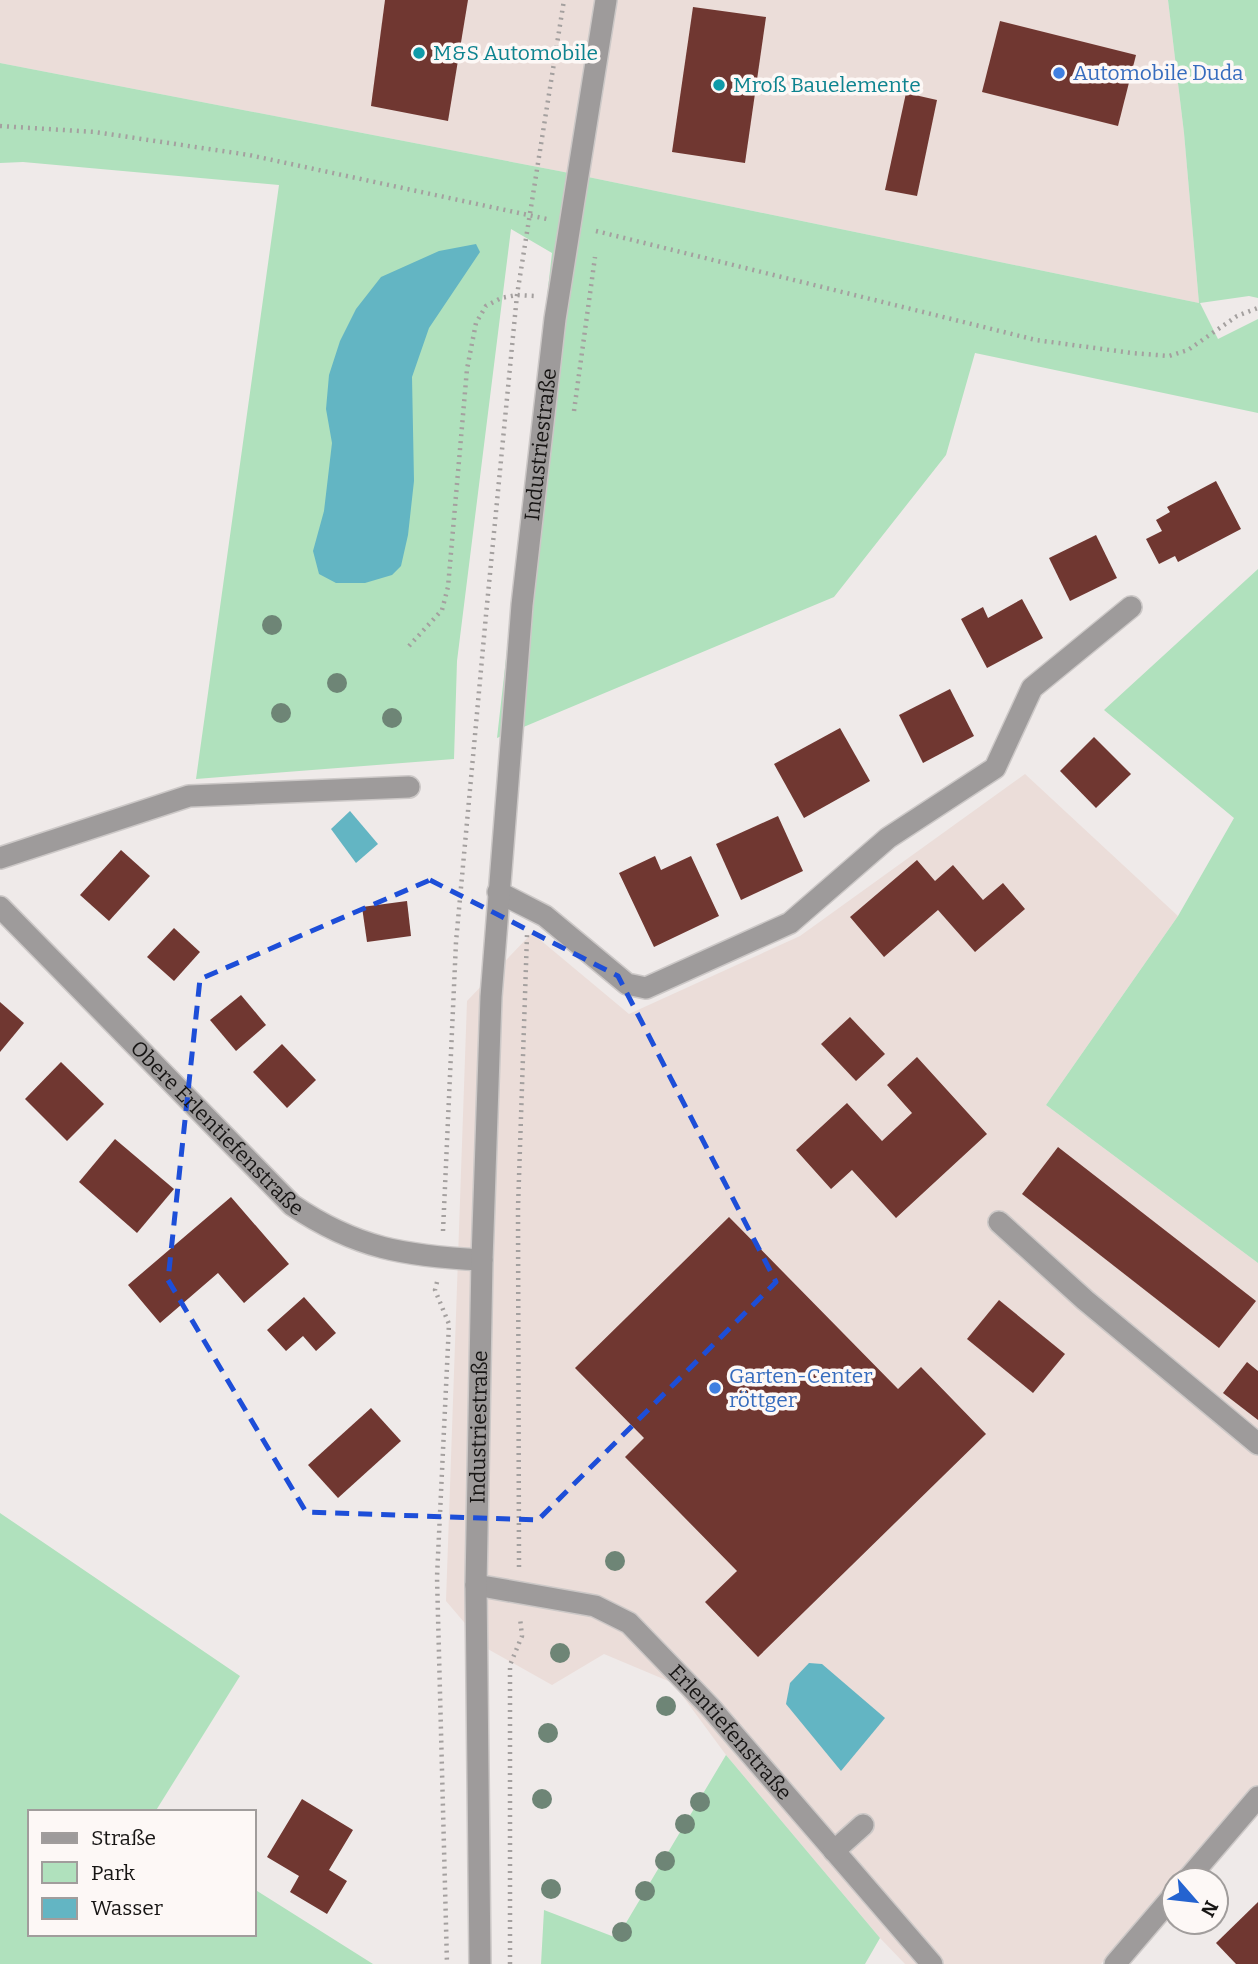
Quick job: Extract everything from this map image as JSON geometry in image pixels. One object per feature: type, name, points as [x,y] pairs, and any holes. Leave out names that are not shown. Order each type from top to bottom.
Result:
[{"type":"street","name":"Industriestraße","points":[[480,1964],[475,1585],[491,997],[522,605],[569,223],[606,0]]},
{"type":"street","points":[[498,892],[545,916],[627,984],[646,988],[658,983],[790,923],[887,838],[995,768],[1032,688],[1131,607]]},
{"type":"street","points":[[0,858],[189,796],[408,788]]},
{"type":"street","name":"Obere Erlentiefenstraße","points":[[0,907],[292,1205],[321,1225],[357,1241],[411,1254],[482,1260]]},
{"type":"street","points":[[999,1222],[1085,1300],[1258,1444]]},
{"type":"street","name":"Erlentiefenstraße","points":[[475,1585],[595,1606],[629,1623],[710,1707],[932,1964]]},
{"type":"street","points":[[1199,1866],[1258,1797]]},
{"type":"street","points":[[834,1851],[863,1825]]},
{"type":"street","points":[[1115,1964],[1160,1911]]},
{"type":"path","points":[[447,1964],[437,1577],[449,1324],[435,1290],[442,1258],[456,943],[517,295],[564,0]]},
{"type":"path","points":[[0,126],[95,132],[249,155],[569,223],[1036,340],[1169,356],[1188,349],[1237,316],[1258,308]]},
{"type":"path","points":[[409,646],[442,610],[448,587],[467,369],[476,323],[486,306],[501,299],[517,295],[559,296]]},
{"type":"path","points":[[510,1964],[510,1665],[522,1636],[519,1594]]},
{"type":"highlighted area","points":[[430,880],[618,976],[776,1282],[538,1520],[306,1512],[168,1280],[200,979]]},
{"type":"shaded area","points":[[0,0],[1168,0],[1184,133],[1199,303],[559,171],[0,63]]},
{"type":"shaded area","points":[[1025,774],[1178,916],[1046,1105],[1258,1263],[1258,1785],[1187,1866],[1160,1866],[1160,1897],[1101,1964],[905,1964],[726,1755],[673,1683],[604,1654],[552,1685],[486,1648],[446,1601],[467,1001],[532,933],[629,1014],[800,936]]},
{"type":"green space","points":[[1168,0],[1258,0],[1258,298],[1249,296],[1200,303],[1218,339],[1258,319],[1258,413],[975,353],[946,455],[834,597],[497,738],[552,253],[511,229],[457,661],[454,759],[196,779],[279,185],[23,162],[0,163],[0,63],[559,171],[1199,303],[1184,133]]},
{"type":"green space","points":[[1258,569],[1258,1263],[1046,1105],[1178,916],[1234,818],[1104,710]]},
{"type":"green space","points":[[0,1513],[240,1676],[156,1810],[28,1810],[28,1936],[256,1936],[256,1890],[373,1964],[0,1964]]},
{"type":"green space","points":[[726,1755],[880,1938],[865,1964],[541,1964],[544,1910],[617,1938]]},
{"type":"water","points":[[476,244],[480,252],[429,328],[412,377],[414,481],[408,535],[401,566],[392,575],[365,583],[336,583],[319,574],[313,551],[324,511],[332,443],[326,409],[329,375],[340,341],[356,309],[381,277],[439,251]]},
{"type":"water","points":[[350,811],[378,844],[356,863],[331,829]]},
{"type":"water","points":[[809,1663],[822,1664],[885,1718],[841,1771],[786,1704],[790,1683]]},
{"type":"building","name":"M&S Automobile","points":[[385,0],[468,0],[448,121],[371,106]]},
{"type":"building","name":"Mroß Bauelemente","points":[[693,7],[766,17],[745,163],[672,152]]},
{"type":"building","name":"Automobile Duda","points":[[1000,21],[1136,55],[1118,126],[982,92]]},
{"type":"building","points":[[906,93],[937,100],[917,196],[885,190]]},
{"type":"building","points":[[1216,481],[1241,529],[1178,562],[1175,556],[1159,564],[1146,539],[1162,531],[1156,520],[1170,512],[1167,507]]},
{"type":"building","points":[[1096,535],[1117,578],[1070,601],[1049,558]]},
{"type":"building","points":[[1022,599],[1043,638],[987,668],[961,619],[983,607],[988,618]]},
{"type":"building","points":[[950,689],[974,736],[923,763],[899,715]]},
{"type":"building","points":[[840,728],[870,781],[804,818],[774,764]]},
{"type":"building","points":[[1094,737],[1131,774],[1096,808],[1060,771]]},
{"type":"building","points":[[778,816],[803,871],[741,900],[716,844]]},
{"type":"building","points":[[121,850],[150,876],[109,921],[80,895]]},
{"type":"building","points":[[655,856],[661,870],[691,856],[719,916],[654,947],[619,873]]},
{"type":"building","points":[[917,860],[935,881],[953,865],[983,900],[1003,883],[1025,909],[975,952],[938,910],[884,957],[850,917]]},
{"type":"building","points":[[407,901],[411,936],[367,942],[362,907]]},
{"type":"building","points":[[174,928],[200,952],[174,981],[147,957]]},
{"type":"building","points":[[241,995],[266,1025],[236,1051],[210,1020]]},
{"type":"building","points":[[0,1002],[24,1023],[0,1052]]},
{"type":"building","points":[[850,1017],[885,1054],[856,1081],[821,1044]]},
{"type":"building","points":[[282,1044],[316,1080],[287,1108],[253,1072]]},
{"type":"building","points":[[917,1057],[987,1134],[896,1218],[852,1170],[831,1189],[796,1150],[847,1103],[882,1141],[912,1113],[887,1085]]},
{"type":"building","points":[[61,1062],[104,1104],[67,1141],[25,1099]]},
{"type":"building","points":[[115,1139],[174,1189],[137,1233],[79,1182]]},
{"type":"building","points":[[1058,1147],[1256,1301],[1219,1348],[1022,1194]]},
{"type":"building","points":[[231,1197],[289,1264],[244,1303],[218,1273],[160,1323],[128,1285]]},
{"type":"building","points":[[729,1217],[898,1389],[921,1367],[986,1434],[758,1657],[705,1602],[737,1571],[625,1457],[644,1438],[575,1368]]},
{"type":"building","points":[[304,1297],[336,1333],[316,1351],[303,1336],[286,1351],[267,1330]]},
{"type":"building","points":[[999,1300],[1065,1354],[1033,1393],[967,1339]]},
{"type":"building","points":[[1247,1362],[1258,1371],[1258,1420],[1223,1393]]},
{"type":"building","points":[[371,1408],[401,1441],[338,1498],[308,1465]]},
{"type":"building","points":[[302,1799],[353,1830],[329,1870],[347,1881],[327,1914],[290,1892],[299,1876],[267,1857]]},
{"type":"building","points":[[1258,1902],[1258,1964],[1236,1964],[1216,1943],[1223,1936],[1230,1936],[1230,1929]]},
{"type":"place","name":"M&S Automobile","points":[[419,53]]},
{"type":"place","name":"Automobile Duda","points":[[1059,73]]},
{"type":"place","name":"Mroß Bauelemente","points":[[719,85]]},
{"type":"place","name":"Garten-Center röttger","points":[[715,1388]]}]
